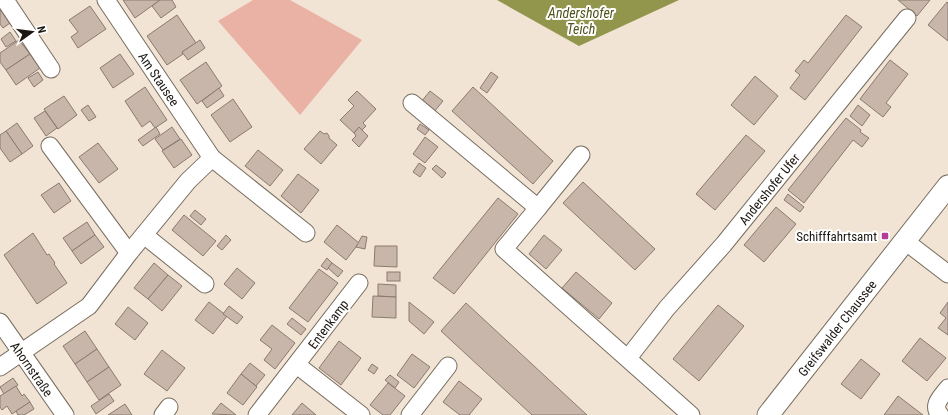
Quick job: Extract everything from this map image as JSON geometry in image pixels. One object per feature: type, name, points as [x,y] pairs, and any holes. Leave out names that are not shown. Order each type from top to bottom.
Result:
[{"type":"main road","name":"Greifswalder Chaussee","points":[[768,415],[948,186]]},
{"type":"street","points":[[5,0],[51,69]]},
{"type":"street","name":"Am Stausee","points":[[106,0],[212,158],[306,233]]},
{"type":"street","name":"Andershofer Ufer","points":[[628,358],[668,308],[724,244],[907,18]]},
{"type":"street","points":[[412,103],[538,208]]},
{"type":"street","points":[[50,146],[129,253]]},
{"type":"street","points":[[581,155],[504,249],[691,415]]},
{"type":"street","points":[[0,367],[89,306],[129,253],[188,181],[212,158]]},
{"type":"street","points":[[144,235],[205,284]]},
{"type":"street","points":[[905,241],[948,274]]},
{"type":"street","name":"Entenkamp","points":[[257,415],[360,283]]},
{"type":"street","name":"Ahornstraße","points":[[0,322],[65,415]]},
{"type":"street","points":[[297,365],[361,415]]},
{"type":"street","points":[[410,415],[448,366]]},
{"type":"street","points":[[940,415],[938,414],[936,407],[938,401],[948,388]]},
{"type":"shaded area","points":[[253,0],[290,0],[362,40],[300,115],[218,21]]},
{"type":"water","name":"Andershofer Teich","points":[[497,0],[679,0],[579,46]]},
{"type":"building","points":[[123,0],[160,0],[135,18]]},
{"type":"building","points":[[160,0],[172,0],[176,7],[161,18],[152,6]]},
{"type":"building","points":[[898,0],[930,0],[917,16]]},
{"type":"building","points":[[947,2],[948,3],[948,41],[928,25]]},
{"type":"building","points":[[90,6],[106,29],[78,48],[71,37],[78,32],[69,20]]},
{"type":"building","points":[[4,8],[13,21],[3,28],[0,24],[0,11]]},
{"type":"building","points":[[177,15],[196,43],[182,52],[183,54],[167,65],[147,36]]},
{"type":"building","points":[[846,15],[862,27],[805,100],[790,88],[800,75],[795,71],[804,60],[808,63]]},
{"type":"building","points":[[10,32],[16,41],[6,47],[1,39]]},
{"type":"building","points":[[19,40],[30,54],[6,70],[0,62],[0,53]]},
{"type":"building","points":[[200,40],[205,48],[188,60],[182,52]]},
{"type":"building","points":[[30,54],[40,68],[16,85],[6,70]]},
{"type":"building","points":[[120,54],[134,74],[113,88],[100,68]]},
{"type":"building","points":[[890,60],[908,74],[886,103],[891,107],[883,117],[860,99]]},
{"type":"building","points":[[206,62],[222,86],[197,104],[180,80]]},
{"type":"building","points":[[38,72],[43,80],[34,87],[28,78]]},
{"type":"building","points":[[491,72],[498,77],[487,93],[480,88]]},
{"type":"building","points":[[755,76],[778,96],[754,125],[731,105]]},
{"type":"building","points":[[145,87],[167,120],[155,128],[150,121],[142,127],[125,101]]},
{"type":"building","points":[[473,87],[553,161],[533,184],[452,111]]},
{"type":"building","points":[[219,88],[224,96],[207,108],[202,101]]},
{"type":"building","points":[[357,91],[376,109],[363,123],[366,126],[362,130],[359,127],[354,133],[340,120],[354,106],[348,100]]},
{"type":"building","points":[[430,91],[443,101],[434,112],[421,102]]},
{"type":"building","points":[[64,96],[77,115],[58,129],[44,109]]},
{"type":"building","points":[[233,99],[252,127],[230,142],[211,115]]},
{"type":"building","points":[[88,105],[96,117],[89,121],[81,110]]},
{"type":"building","points":[[858,105],[870,115],[862,126],[850,116]]},
{"type":"building","points":[[45,111],[57,128],[46,136],[34,118]]},
{"type":"building","points":[[846,118],[861,130],[860,132],[869,138],[862,147],[853,140],[804,203],[788,190]]},
{"type":"building","points":[[17,123],[33,146],[22,154],[6,131]]},
{"type":"building","points":[[420,124],[429,130],[425,135],[417,129]]},
{"type":"building","points":[[156,127],[160,134],[143,146],[138,140]]},
{"type":"building","points":[[172,127],[180,139],[163,150],[155,139]]},
{"type":"building","points":[[359,127],[368,136],[359,147],[352,140],[356,136],[354,133]]},
{"type":"building","points":[[6,131],[22,154],[10,162],[0,148],[0,135]]},
{"type":"building","points":[[320,131],[324,134],[327,133],[329,138],[337,145],[321,164],[304,149]]},
{"type":"building","points":[[746,135],[765,151],[715,210],[696,194]]},
{"type":"building","points":[[425,137],[438,147],[425,163],[413,154]]},
{"type":"building","points":[[181,139],[192,155],[174,168],[162,151]]},
{"type":"building","points":[[98,143],[118,169],[99,183],[79,157]]},
{"type":"building","points":[[258,150],[283,170],[270,186],[245,166]]},
{"type":"building","points":[[419,163],[426,168],[420,177],[413,172]]},
{"type":"building","points":[[436,165],[446,173],[442,178],[432,169]]},
{"type":"building","points":[[298,174],[319,190],[301,213],[281,196]]},
{"type":"building","points":[[583,182],[655,249],[635,270],[563,203]]},
{"type":"building","points":[[59,183],[71,201],[54,213],[41,195]]},
{"type":"building","points":[[788,194],[804,207],[800,212],[784,200]]},
{"type":"building","points":[[498,198],[518,214],[454,294],[433,278]]},
{"type":"building","points":[[776,207],[796,224],[764,262],[744,245]]},
{"type":"building","points":[[195,210],[206,219],[201,225],[190,216]]},
{"type":"building","points":[[184,215],[216,241],[203,256],[172,230]]},
{"type":"building","points":[[87,222],[95,235],[72,251],[63,238]]},
{"type":"building","points":[[337,225],[359,243],[346,260],[324,242]]},
{"type":"building","points":[[33,233],[47,255],[49,254],[67,283],[37,304],[4,255]]},
{"type":"building","points":[[95,235],[104,247],[81,264],[72,251]]},
{"type":"building","points":[[226,235],[231,240],[222,250],[217,246]]},
{"type":"building","points":[[544,235],[562,250],[546,269],[529,254]]},
{"type":"building","points":[[362,236],[367,237],[365,249],[356,247]]},
{"type":"building","points":[[375,246],[397,246],[397,267],[374,266]]},
{"type":"building","points":[[327,258],[332,263],[327,270],[321,266]]},
{"type":"building","points":[[154,263],[168,275],[148,299],[134,288]]},
{"type":"building","points":[[332,263],[343,271],[338,277],[328,268]]},
{"type":"building","points":[[237,268],[255,283],[242,299],[224,284]]},
{"type":"building","points":[[319,269],[338,283],[308,322],[289,308]]},
{"type":"building","points":[[387,272],[400,272],[400,281],[387,281]]},
{"type":"building","points":[[576,272],[612,303],[599,319],[562,288]]},
{"type":"building","points":[[168,275],[182,286],[162,311],[148,299]]},
{"type":"building","points":[[378,284],[396,285],[396,297],[378,296]]},
{"type":"building","points":[[373,296],[396,297],[396,318],[372,317]]},
{"type":"building","points":[[209,302],[227,316],[213,334],[195,320]]},
{"type":"building","points":[[409,302],[434,322],[424,334],[409,321]]},
{"type":"building","points":[[948,302],[948,335],[938,328],[946,318],[940,313]]},
{"type":"building","points":[[466,303],[587,415],[532,415],[441,331]]},
{"type":"building","points":[[718,305],[744,326],[699,381],[673,359]]},
{"type":"building","points":[[229,306],[243,317],[237,324],[223,314]]},
{"type":"building","points":[[128,307],[148,323],[135,340],[115,324]]},
{"type":"building","points":[[292,318],[306,329],[301,335],[287,324]]},
{"type":"building","points":[[272,325],[295,343],[275,369],[264,360],[272,349],[260,340]]},
{"type":"building","points":[[85,331],[97,349],[75,364],[63,346]]},
{"type":"building","points":[[920,338],[946,358],[927,381],[902,361]]},
{"type":"building","points":[[339,341],[361,358],[341,385],[319,368]]},
{"type":"building","points":[[97,349],[109,367],[87,382],[75,364]]},
{"type":"building","points":[[162,350],[185,368],[167,391],[144,374]]},
{"type":"building","points":[[412,354],[430,367],[414,388],[397,375]]},
{"type":"building","points":[[861,359],[880,374],[861,399],[841,384]]},
{"type":"building","points":[[250,363],[265,375],[256,386],[241,374]]},
{"type":"building","points":[[372,364],[378,368],[374,374],[368,370]]},
{"type":"building","points":[[109,367],[121,385],[99,400],[87,382]]},
{"type":"building","points":[[241,374],[257,387],[243,405],[227,393]]},
{"type":"building","points":[[390,375],[399,382],[395,388],[385,380]]},
{"type":"building","points":[[13,378],[18,385],[4,394],[0,387]]},
{"type":"building","points":[[459,381],[482,399],[469,415],[460,415],[443,402]]},
{"type":"building","points":[[388,383],[405,396],[390,415],[383,415],[370,405]]},
{"type":"building","points":[[16,386],[22,396],[24,394],[30,402],[12,414],[7,406],[2,410],[0,407],[0,396]]},
{"type":"building","points":[[109,394],[114,401],[96,414],[91,406]]},
{"type":"building","points":[[898,396],[923,415],[884,415]]},
{"type":"building","points":[[30,402],[34,409],[24,415],[18,415],[16,411]]},
{"type":"building","points":[[221,403],[236,415],[212,414]]},
{"type":"building","points":[[302,403],[316,415],[292,415]]},
{"type":"building","points":[[125,404],[132,415],[108,415]]},
{"type":"place","name":"Schifffahrtsamt","points":[[885,236]]}]
